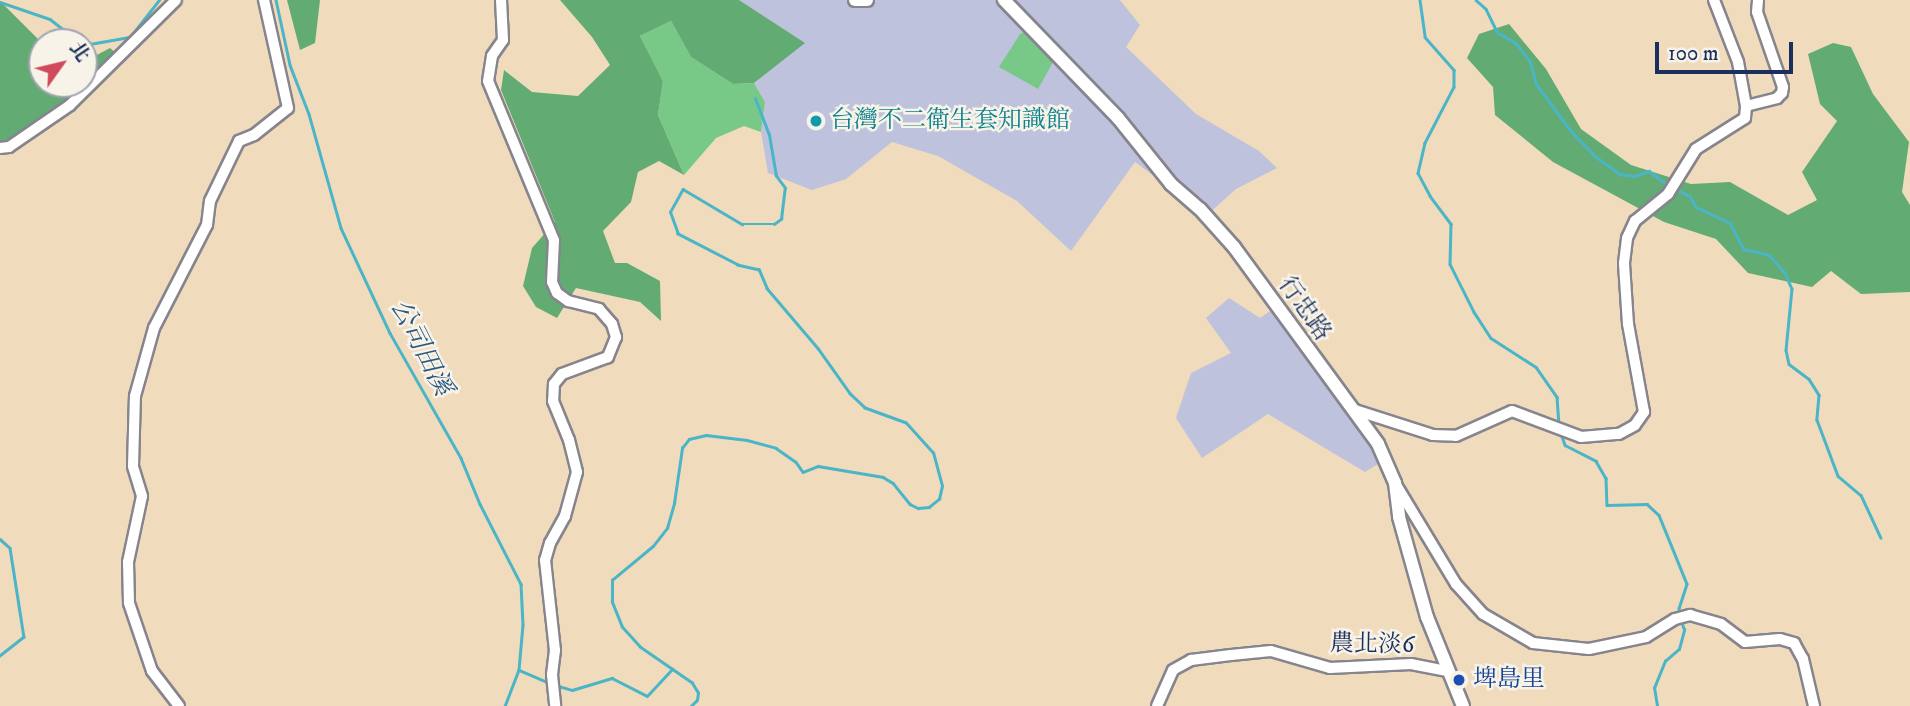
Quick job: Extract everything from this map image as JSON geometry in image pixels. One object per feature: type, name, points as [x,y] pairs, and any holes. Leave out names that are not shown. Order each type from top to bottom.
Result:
[{"type":"street","points":[[0,148],[9,147],[70,105],[176,0]]},
{"type":"street","points":[[179,706],[152,671],[129,603],[128,562],[142,496],[133,466],[135,396],[154,328],[207,225],[210,201],[240,141],[254,135],[288,108],[264,0]]},
{"type":"street","points":[[501,0],[503,40],[492,56],[488,81],[554,240],[552,282],[557,293],[568,301],[599,309],[612,324],[617,337],[608,357],[562,374],[554,384],[553,401],[569,440],[577,472],[565,516],[550,543],[545,560],[555,650],[552,675],[555,706]]},
{"type":"street","points":[[855,0],[867,0]]},
{"type":"street","name":"行忠路","points":[[1004,0],[1118,118],[1171,184],[1200,209],[1234,247],[1378,444],[1395,483],[1407,550],[1447,671],[1464,706]]},
{"type":"street","points":[[1355,410],[1433,435],[1445,436],[1456,436],[1512,411],[1581,437],[1619,434],[1635,425],[1644,412],[1628,324],[1624,263],[1627,238],[1635,221],[1668,194],[1696,149],[1745,118],[1746,106],[1738,62],[1714,0]]},
{"type":"street","points":[[1746,106],[1777,98],[1783,88],[1757,12],[1758,0]]},
{"type":"street","points":[[1395,483],[1456,583],[1483,614],[1533,643],[1589,649],[1646,637],[1675,619],[1690,615],[1721,624],[1745,642],[1780,639],[1794,643],[1803,659],[1814,706]]},
{"type":"street","name":"農北淡6","points":[[1157,706],[1173,670],[1191,660],[1231,654],[1271,651],[1330,668],[1412,664],[1447,671]]},
{"type":"shaded area","points":[[739,0],[1120,0],[1140,25],[1126,47],[1196,114],[1259,151],[1277,168],[1236,189],[1207,215],[1135,162],[1071,251],[1017,201],[938,156],[892,142],[846,179],[812,190],[768,173],[761,132],[765,102],[754,83],[804,43]]},
{"type":"shaded area","points":[[1229,298],[1260,318],[1279,305],[1383,461],[1365,472],[1268,414],[1202,458],[1176,418],[1191,373],[1231,353],[1206,318]]},
{"type":"green space","points":[[287,0],[320,0],[315,43],[300,50]]},
{"type":"green space","points":[[560,0],[739,0],[805,43],[754,83],[733,84],[691,57],[671,21],[640,36],[663,81],[658,115],[684,175],[659,161],[638,172],[631,202],[603,231],[615,263],[627,263],[660,281],[661,321],[640,302],[576,288],[557,318],[536,307],[523,286],[532,248],[555,222],[501,90],[504,70],[532,92],[578,96],[610,65],[592,37]]},
{"type":"green space","points":[[0,1],[28,29],[28,98],[70,98],[42,124],[0,143]]},
{"type":"green space","points":[[671,21],[691,57],[733,84],[754,83],[765,102],[761,132],[744,126],[716,138],[684,175],[658,115],[663,81],[640,36]]},
{"type":"green space","points":[[1509,24],[1546,69],[1581,129],[1631,165],[1691,184],[1730,182],[1788,215],[1817,200],[1802,172],[1837,121],[1820,104],[1808,54],[1833,43],[1851,47],[1873,94],[1909,142],[1902,192],[1910,205],[1910,292],[1861,294],[1831,271],[1812,287],[1748,273],[1716,239],[1664,222],[1553,162],[1495,115],[1493,87],[1467,58],[1479,34]]},
{"type":"green space","points":[[1024,32],[1053,62],[1038,89],[999,67]]},
{"type":"green space","points":[[110,48],[117,54],[98,72],[98,54]]},
{"type":"waterway","name":"公司田溪","points":[[98,43],[130,37],[159,0]]},
{"type":"waterway","name":"公司田溪","points":[[276,0],[290,65],[309,114],[341,228],[390,333],[461,458],[480,504],[521,584],[523,625],[519,670],[505,706]]},
{"type":"waterway","points":[[1420,0],[1425,37],[1454,70],[1454,87],[1425,143],[1418,173],[1430,196],[1451,224],[1450,264],[1474,312],[1491,338],[1536,367],[1557,397],[1559,425]]},
{"type":"waterway","points":[[1476,0],[1486,9],[1497,32],[1516,43],[1530,61],[1537,85],[1571,131],[1595,156],[1620,174],[1635,176],[1649,171],[1670,186]]},
{"type":"waterway","name":"公司田溪","points":[[0,2],[50,19],[61,28]]},
{"type":"waterway","points":[[691,706],[697,700],[698,693],[692,683],[640,647],[622,627],[612,602],[612,580],[653,546],[667,528],[674,503],[682,448],[689,439],[706,435],[747,440],[776,448],[796,462],[803,472],[818,466],[883,477],[893,483],[910,504],[918,508],[929,507],[939,499],[942,486],[933,453],[906,423],[865,408],[850,394],[818,349],[767,289],[759,270],[738,265],[678,234],[670,212],[683,189],[742,224],[774,224],[781,219],[785,188],[776,176],[769,135],[755,99]]},
{"type":"waterway","points":[[1676,189],[1690,196],[1696,207],[1730,223],[1744,249],[1769,255],[1785,273],[1792,289],[1786,350],[1789,364],[1809,379],[1819,395],[1817,420],[1838,476],[1861,495],[1881,538]]},
{"type":"waterway","points":[[1560,431],[1565,445],[1596,461],[1606,478],[1607,505],[1647,504],[1659,515],[1687,584],[1679,608],[1680,615]]},
{"type":"waterway","points":[[0,539],[10,548],[24,637],[0,656]]},
{"type":"waterway","points":[[1657,706],[1654,688],[1665,661],[1679,649],[1684,630],[1681,621]]},
{"type":"waterway","points":[[555,685],[572,690],[612,678],[647,696],[672,669]]},
{"type":"waterway","points":[[519,670],[549,683]]},
{"type":"place","name":"台灣不二衛生套知識館","points":[[816,121]]},
{"type":"place","name":"埤島里","points":[[1459,680]]}]
